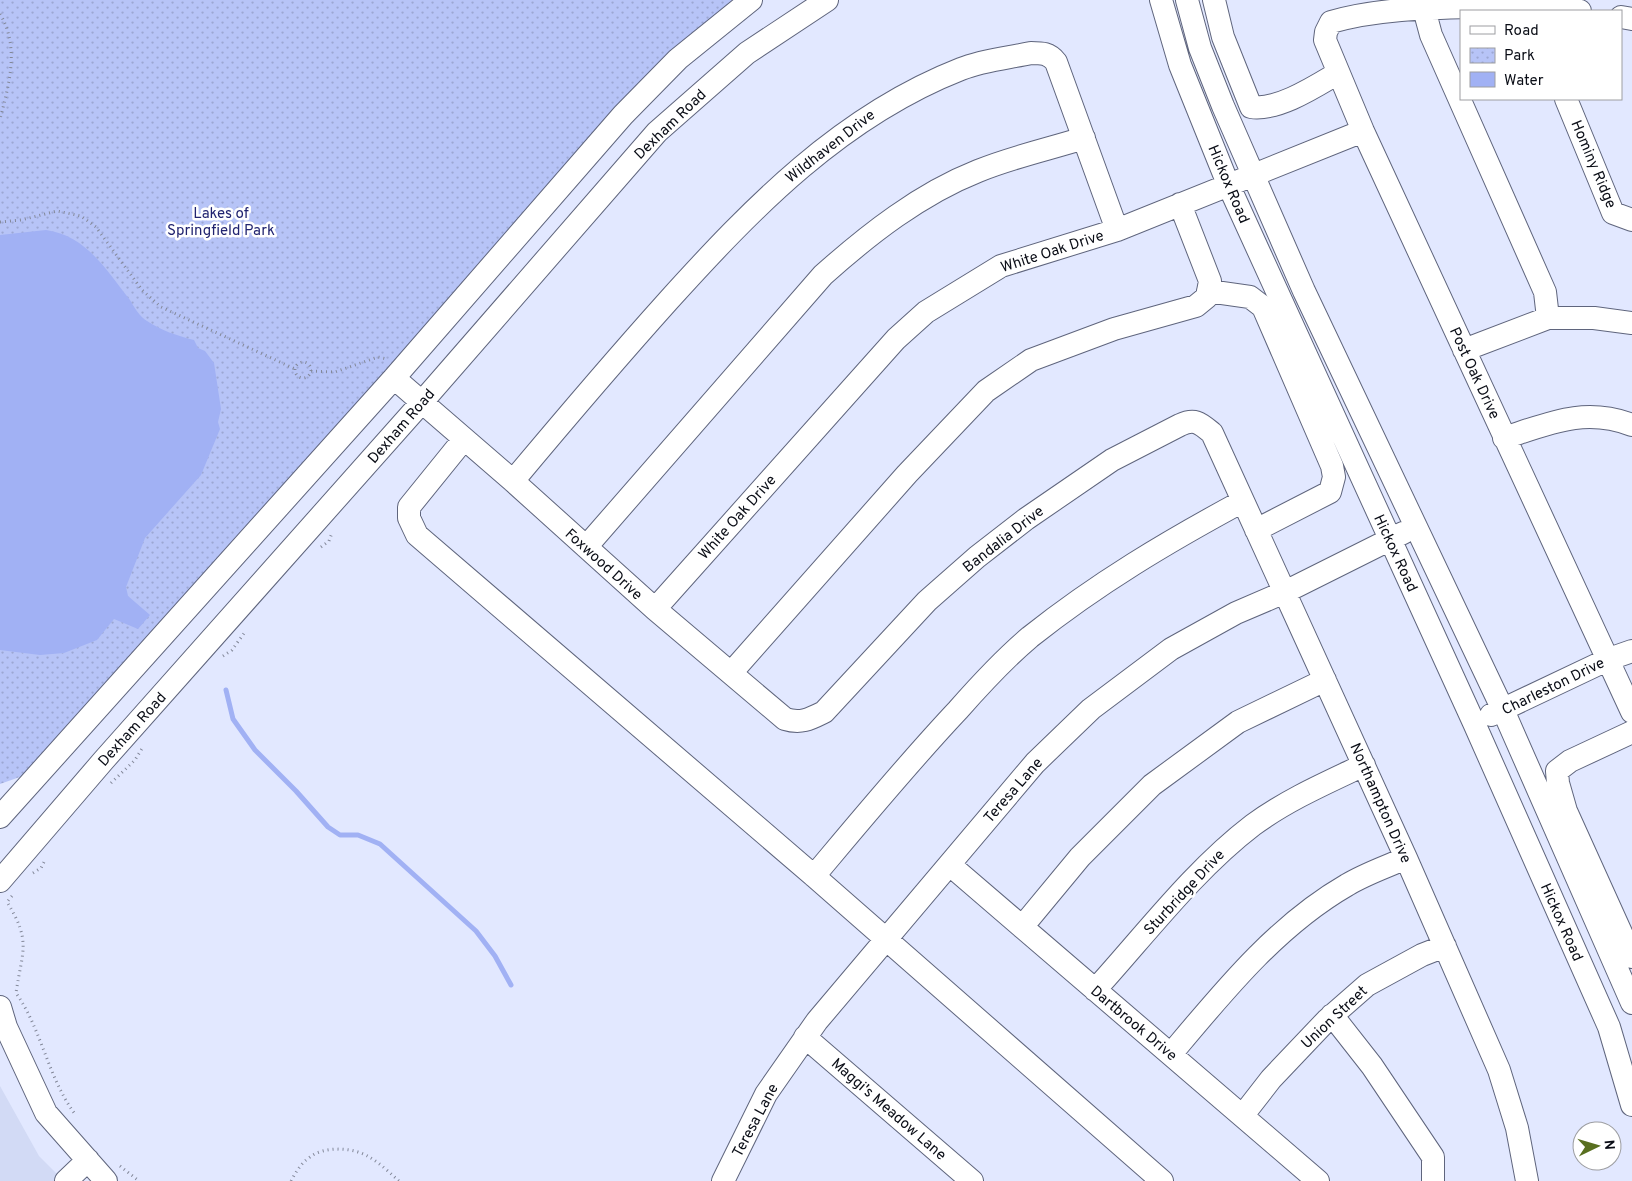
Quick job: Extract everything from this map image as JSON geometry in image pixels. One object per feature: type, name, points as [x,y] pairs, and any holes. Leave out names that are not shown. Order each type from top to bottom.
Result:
[{"type":"street","points":[[0,817],[397,374],[623,115],[678,59],[751,0]]},
{"type":"street","name":"Dexham Road","points":[[9,885],[109,754],[422,402],[657,132],[747,53],[827,0]]},
{"type":"street","name":"Hickox Road","points":[[1162,0],[1180,66],[1228,184],[1474,723],[1609,1027],[1632,1105]]},
{"type":"street","name":"Hickox Road","points":[[1187,0],[1200,48],[1304,292],[1418,527],[1503,710],[1632,1003]]},
{"type":"street","points":[[1214,0],[1223,37],[1251,107],[1259,108],[1297,96],[1338,73]]},
{"type":"street","points":[[1548,318],[1545,292],[1431,35],[1424,9],[1564,10]]},
{"type":"street","name":"Post Oak Drive","points":[[1424,9],[1343,18],[1331,22],[1326,32],[1325,40],[1363,131],[1632,712]]},
{"type":"street","name":"Wildhaven Drive","points":[[513,481],[599,378],[729,234],[803,163],[883,106],[961,68],[1031,53],[1042,53],[1051,56],[1056,62],[1117,230]]},
{"type":"street","name":"Hominy Ridge","points":[[1566,100],[1613,213],[1632,220]]},
{"type":"street","name":"White Oak Drive","points":[[655,609],[896,339],[926,312],[1001,266],[1117,230],[1363,131]]},
{"type":"street","points":[[586,547],[823,275],[856,245],[917,202],[978,171],[1084,138]]},
{"type":"street","points":[[731,674],[907,474],[986,391],[1031,360],[1114,329],[1196,306],[1206,297],[1210,281],[1180,204]]},
{"type":"street","points":[[1208,291],[1250,297],[1262,307],[1332,466],[1334,477],[1330,492],[1256,530]]},
{"type":"street","points":[[1464,350],[1548,318],[1594,318],[1632,324]]},
{"type":"street","name":"Foxwood Drive","points":[[397,374],[422,402],[655,609],[785,719],[794,722],[806,721],[824,712]]},
{"type":"street","points":[[1504,438],[1564,419],[1592,416],[1617,420],[1632,425]]},
{"type":"street","name":"Bandalia Drive","points":[[824,712],[928,600],[977,557],[1026,519],[1112,460],[1180,424],[1191,420],[1198,422],[1212,433]]},
{"type":"street","name":"Northampton Drive","points":[[1212,433],[1446,946],[1500,1070],[1516,1128],[1527,1181]]},
{"type":"street","points":[[464,439],[409,507],[409,518],[417,535],[814,876],[1162,1181]]},
{"type":"street","points":[[814,876],[912,758],[978,688],[1028,639],[1101,583],[1168,542],[1243,501]]},
{"type":"street","name":"Teresa Lane","points":[[723,1181],[766,1094],[805,1037],[885,939],[1035,763],[1092,709],[1171,649],[1236,613],[1285,592],[1389,538],[1418,527]]},
{"type":"street","name":"Charleston Drive","points":[[1474,723],[1609,659],[1632,651]]},
{"type":"street","points":[[1022,927],[1080,857],[1152,785],[1238,722],[1325,680]]},
{"type":"street","points":[[1632,732],[1570,761],[1558,771],[1558,783],[1566,811],[1632,957]]},
{"type":"street","name":"Sturbridge Drive","points":[[1095,990],[1215,857],[1254,824],[1313,789],[1364,765]]},
{"type":"street","points":[[1171,1054],[1220,996],[1280,934],[1347,885],[1406,858]]},
{"type":"street","name":"Dartbrook Drive","points":[[950,865],[1318,1181]]},
{"type":"street","name":"Union Street","points":[[1243,1115],[1271,1079],[1332,1015],[1366,985],[1422,955],[1446,946]]},
{"type":"street","points":[[1332,1015],[1372,1066],[1432,1157],[1433,1181]]},
{"type":"street","points":[[2,1019],[46,1113],[88,1160],[112,1173]]},
{"type":"street","name":"Maggi's Meadow Lane","points":[[805,1037],[972,1181]]},
{"type":"street","points":[[66,1181],[88,1160]]},
{"type":"path","points":[[0,14],[12,48],[9,79],[0,119]]},
{"type":"path","points":[[0,222],[21,220],[57,211],[81,216],[96,228],[142,290],[161,308],[295,369]]},
{"type":"path","points":[[311,371],[335,372],[382,357],[397,374]]},
{"type":"path","points":[[302,362],[309,366],[311,371],[306,377],[302,378],[297,376],[295,369],[297,364],[302,362]]},
{"type":"path","points":[[316,550],[329,541],[334,530]]},
{"type":"path","points":[[216,663],[232,650],[248,627]]},
{"type":"path","points":[[106,790],[125,768],[135,760],[148,741]]},
{"type":"path","points":[[30,876],[41,868],[47,855]]},
{"type":"path","points":[[9,885],[7,902],[17,917],[24,939],[24,960],[16,993],[28,1009],[46,1057],[69,1106],[80,1122]]},
{"type":"path","points":[[291,1181],[300,1165],[312,1155],[332,1150],[351,1150],[368,1156],[399,1181]]},
{"type":"path","points":[[112,1173],[138,1181]]},
{"type":"shaded area","points":[[0,1086],[39,1156],[64,1181],[0,1181]]},
{"type":"green space","name":"Lakes of Springfield Park","points":[[0,0],[741,0],[462,284],[31,773],[0,784]]},
{"type":"water","points":[[46,230],[73,239],[94,256],[113,277],[144,319],[169,332],[194,340],[198,348],[205,351],[214,363],[221,409],[218,422],[220,429],[201,475],[145,538],[126,587],[128,596],[150,615],[138,629],[114,619],[97,640],[64,653],[40,655],[0,650],[0,235]]},
{"type":"waterway","points":[[226,690],[233,719],[255,750],[296,791],[328,827],[340,835],[358,835],[380,844],[476,931],[495,956],[511,985]]}]
